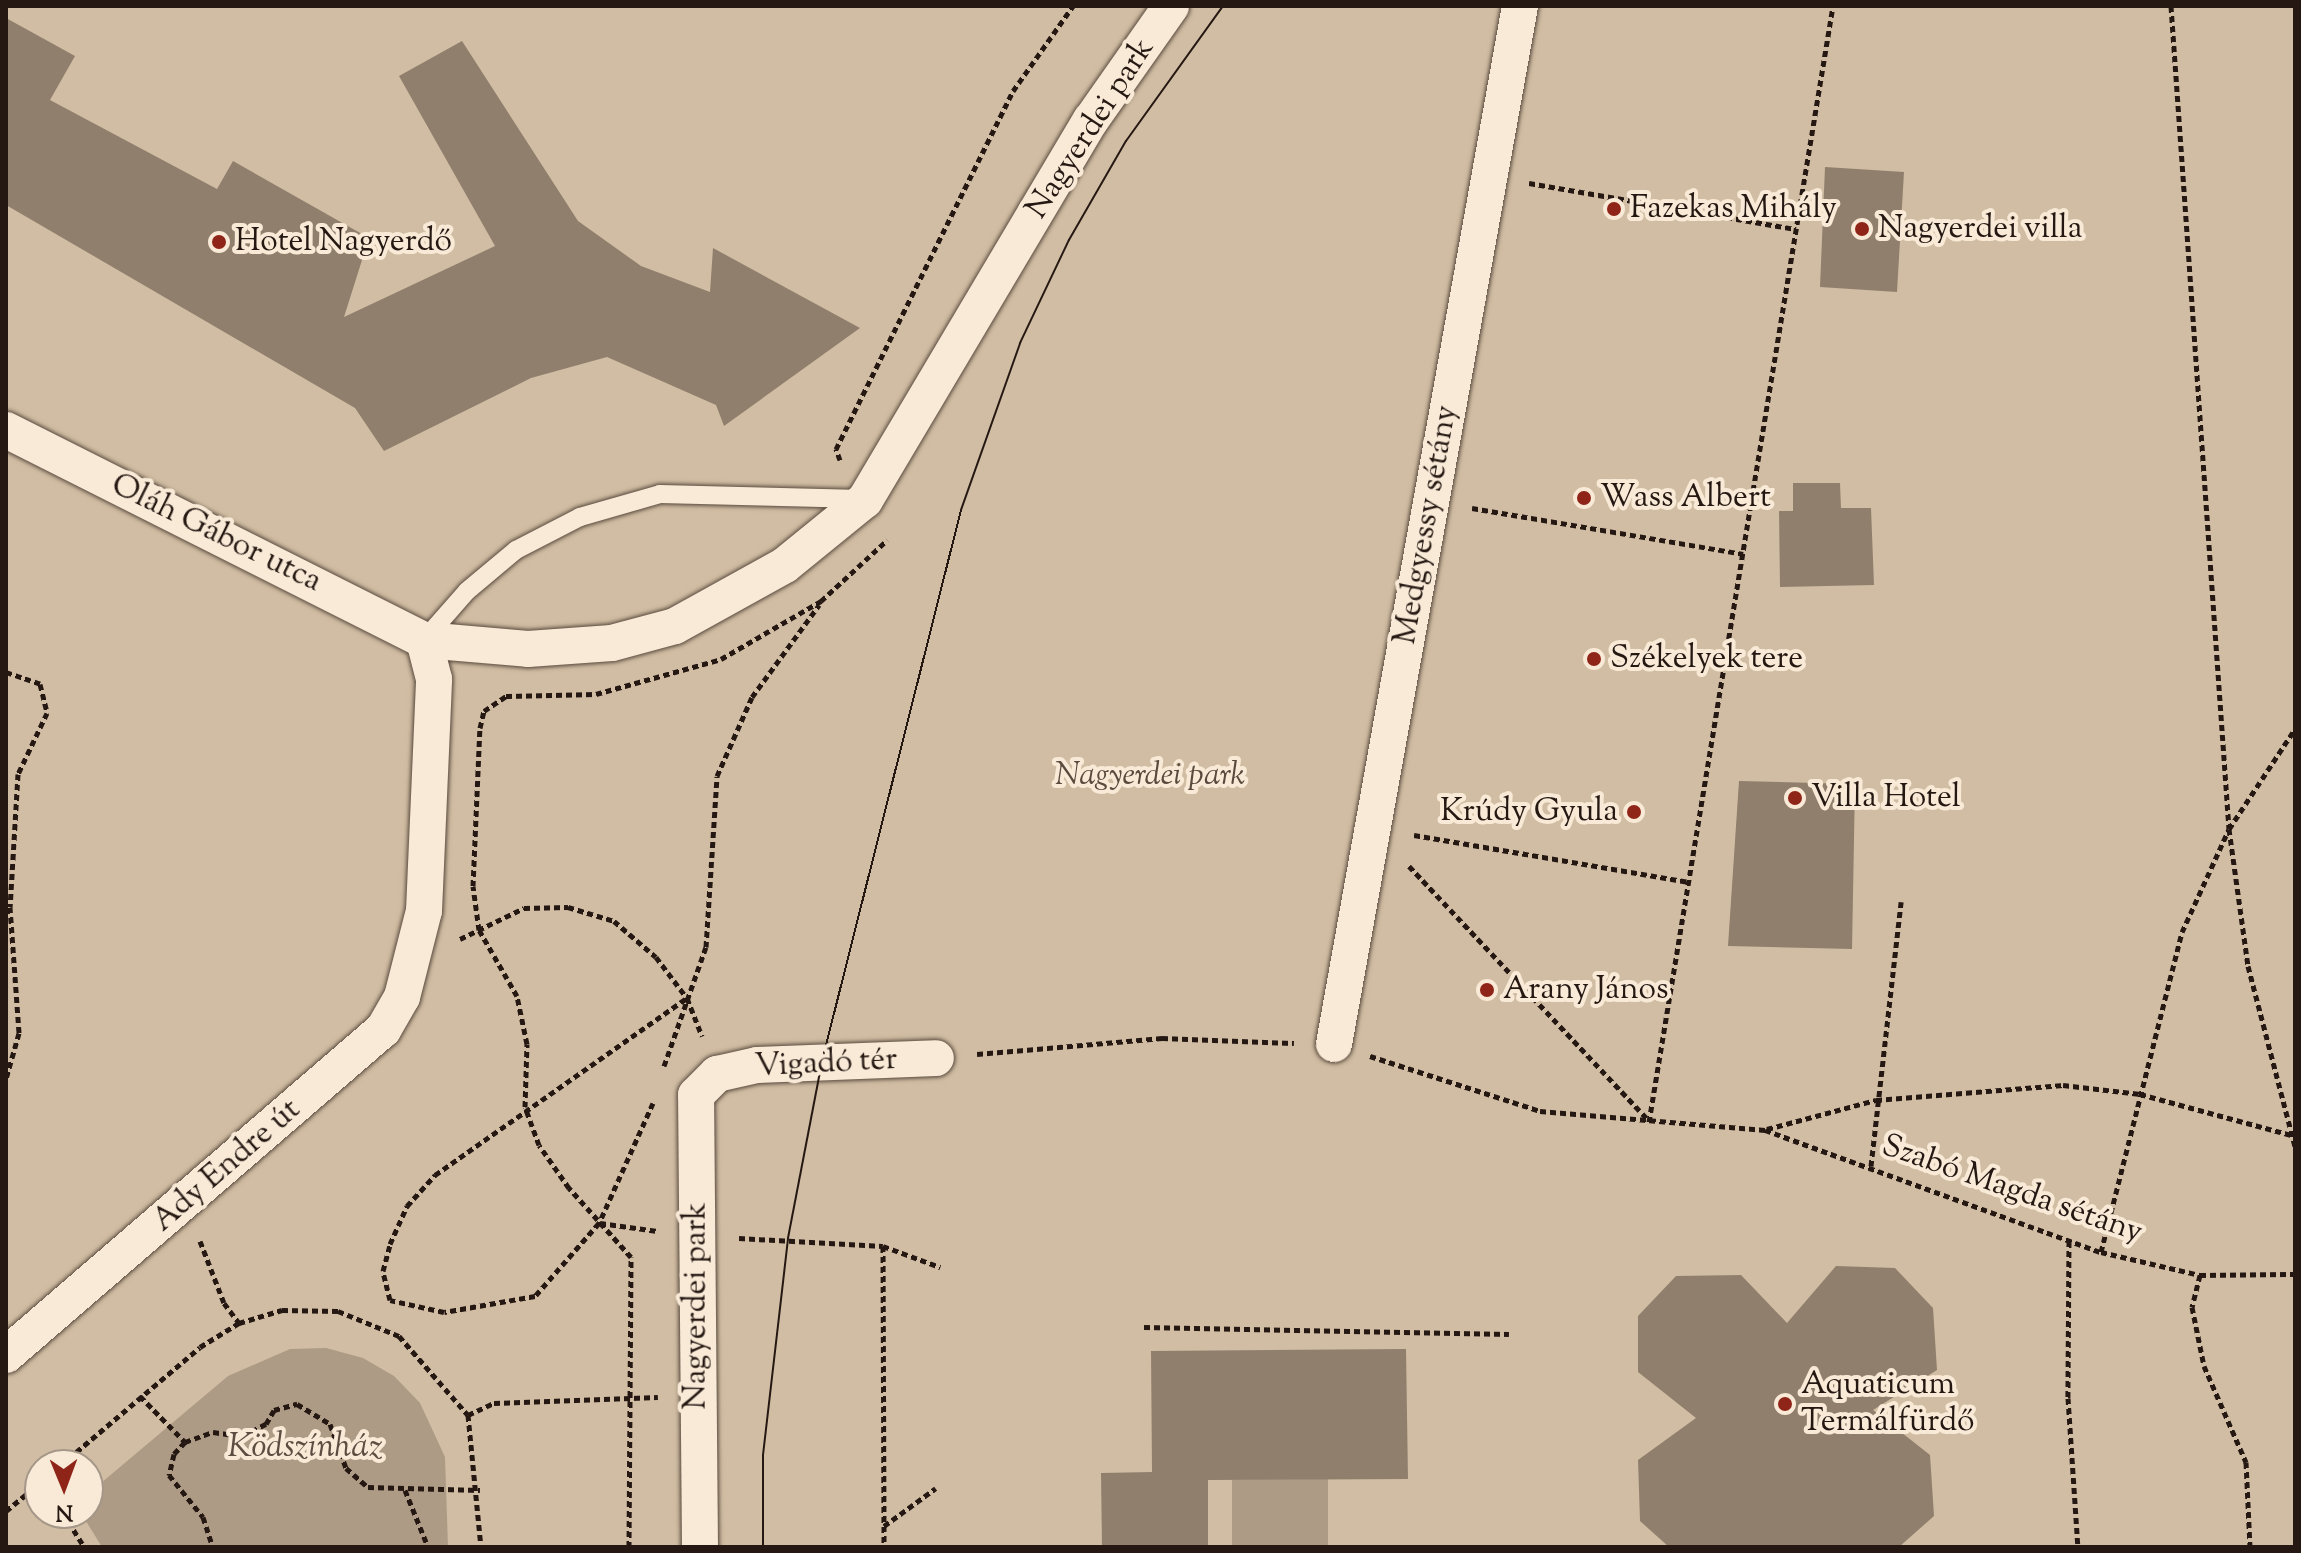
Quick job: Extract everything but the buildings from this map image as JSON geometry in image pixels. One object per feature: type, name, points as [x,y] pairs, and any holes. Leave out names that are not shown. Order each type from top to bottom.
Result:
[{"type":"street","name":"Nagyerdei park","points":[[865,500],[1091,120],[1171,6]]},
{"type":"street","name":"Medgyessy sétány","points":[[1334,1044],[1520,6]]},
{"type":"street","name":"Oláh Gábor utca","points":[[6,430],[424,640]]},
{"type":"street","points":[[424,640],[528,649],[612,643],[675,626],[760,581],[865,500]]},
{"type":"street","name":"Ady Endre út","points":[[6,1355],[383,1030],[417,953],[434,679],[424,640]]},
{"type":"street","name":"Vigadó tér","points":[[717,1074],[757,1065],[936,1058]]},
{"type":"street","name":"Nagyerdei park","points":[[700,1547],[696,1095],[717,1074]]},
{"type":"lane","points":[[424,640],[467,591],[516,550],[580,517],[660,494],[865,500]]},
{"type":"path","points":[[836,449],[1013,91],[1073,6]]},
{"type":"path","points":[[1373,828],[1649,1122],[1833,6]]},
{"type":"path","points":[[2171,6],[2229,829],[2248,966],[2295,1147]]},
{"type":"path","points":[[1489,176],[1796,229]]},
{"type":"path","points":[[1432,501],[1743,554]]},
{"type":"path","points":[[660,1081],[706,947],[717,776],[752,697],[821,601],[895,533]]},
{"type":"path","points":[[629,1547],[635,1398],[631,1257],[599,1223],[539,1145],[525,1107],[527,1044],[517,996],[479,930],[473,886],[484,711],[506,696],[596,694],[648,684],[721,659],[821,601]]},
{"type":"path","points":[[6,672],[40,684],[47,713],[18,774],[10,907],[19,1033],[6,1079]]},
{"type":"path","points":[[2101,1252],[2182,932],[2229,829],[2295,729]]},
{"type":"path","points":[[1373,828],[1689,882]]},
{"type":"path","points":[[1871,1166],[1876,1100],[1901,902]]},
{"type":"path","points":[[655,1095],[625,1176],[599,1223],[535,1296],[444,1312],[390,1300],[383,1271],[407,1206],[435,1175],[525,1107],[687,998]]},
{"type":"path","points":[[1876,1100],[2063,1085],[2140,1094],[2293,1136]]},
{"type":"path","name":"Szabó Magda sétány","points":[[1876,1100],[1765,1130],[2101,1252],[2200,1275],[2295,1274]]},
{"type":"path","points":[[185,1203],[224,1303],[239,1323]]},
{"type":"path","points":[[599,1223],[699,1237],[883,1246],[940,1267]]},
{"type":"path","points":[[2069,1241],[2068,1398],[2078,1547]]},
{"type":"path","points":[[883,1246],[884,1547]]},
{"type":"path","points":[[2200,1275],[2192,1307],[2204,1366],[2246,1462],[2250,1547]]},
{"type":"path","points":[[79,1449],[140,1396],[239,1323],[282,1310],[338,1311],[387,1331],[439,1374],[468,1415],[480,1490],[481,1547]]},
{"type":"path","points":[[1144,1327],[1509,1334]]},
{"type":"path","points":[[468,1415],[494,1403],[697,1395]]},
{"type":"path","points":[[140,1396],[185,1442]]},
{"type":"path","points":[[213,1547],[203,1517],[169,1475],[174,1454],[185,1442],[213,1432],[243,1436],[285,1404],[297,1404],[330,1424],[346,1468],[359,1483],[405,1490],[480,1490]]},
{"type":"path","points":[[884,1526],[936,1488]]},
{"type":"path","points":[[405,1490],[428,1547]]},
{"type":"path","points":[[6,1511],[24,1496]]},
{"type":"path","points":[[73,1529],[84,1547]]},
{"type":"green space","name":"Nagyerdei park","points":[[6,6],[2295,6],[2295,1547],[6,1547]]},
{"type":"water","name":"Ködszínház","points":[[326,1348],[363,1358],[394,1376],[420,1403],[445,1457],[448,1547],[102,1547],[91,1529],[104,1529],[104,1481],[228,1376],[290,1349]]},
{"type":"water","points":[[1328,1479],[1328,1547],[1232,1547],[1232,1480]]},
{"type":"tram line","points":[[763,1547],[763,1455],[788,1238],[822,1061],[961,510],[1020,343],[1069,240],[1126,141],[1223,6]]},
{"type":"place","name":"Fazekas Mihály","points":[[1614,209]]},
{"type":"place","name":"Nagyerdei villa","points":[[1862,229]]},
{"type":"place","name":"Hotel Nagyerdő","points":[[219,242]]},
{"type":"place","name":"Wass Albert","points":[[1584,498]]},
{"type":"place","name":"Székelyek tere","points":[[1594,659]]},
{"type":"place","name":"Villa Hotel","points":[[1795,798]]},
{"type":"place","name":"Krúdy Gyula","points":[[1634,812]]},
{"type":"place","name":"Arany János","points":[[1487,990]]},
{"type":"place","name":"Aquaticum Termálfürdő","points":[[1785,1404]]}]
